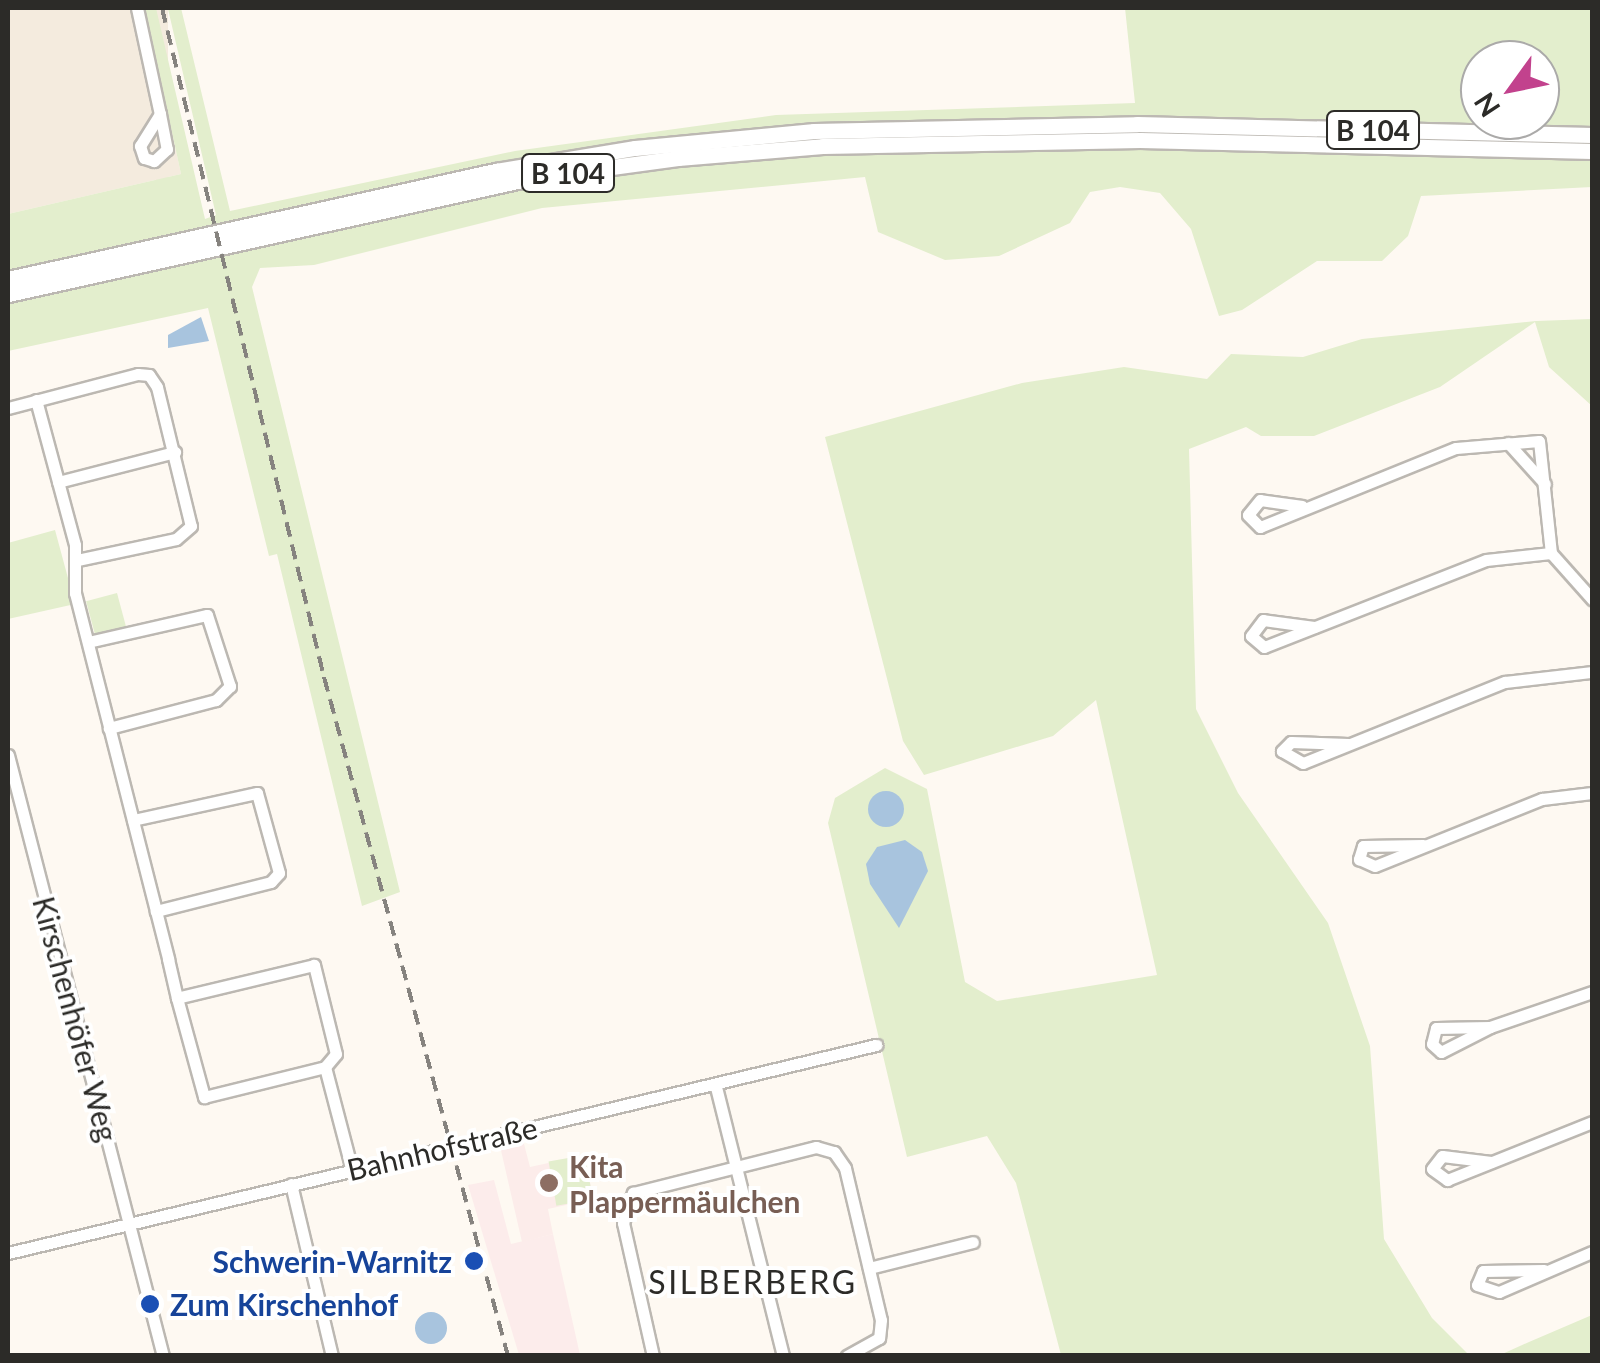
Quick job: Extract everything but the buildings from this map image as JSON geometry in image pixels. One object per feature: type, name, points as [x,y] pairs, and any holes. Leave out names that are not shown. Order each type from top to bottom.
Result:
[{"type":"highway","name":"B 104","points":[[8,278],[320,206],[634,148],[814,131],[1592,136]]},
{"type":"highway","name":"B 104","points":[[8,294],[531,178],[678,158],[824,146],[1146,133],[1592,151]]},
{"type":"street","points":[[137,8],[160,114]]},
{"type":"street","points":[[8,408],[149,375],[175,452],[188,530],[78,560]]},
{"type":"street","points":[[36,400],[78,560],[72,581],[204,1096],[325,1067]]},
{"type":"street","points":[[1302,506],[1456,448],[1539,441],[1551,553],[1592,599]]},
{"type":"street","points":[[1508,443],[1545,484]]},
{"type":"street","points":[[58,482],[175,452]]},
{"type":"street","points":[[1314,627],[1263,620],[1251,636],[1264,647],[1486,560],[1551,553]]},
{"type":"street","points":[[88,642],[207,614],[226,669],[226,696],[109,728]]},
{"type":"street","points":[[1348,744],[1291,742],[1282,752],[1303,763],[1505,682],[1592,672]]},
{"type":"street","name":"Kirschenhöfer Weg","points":[[8,756],[129,1224]]},
{"type":"street","points":[[133,820],[257,793],[279,873],[272,882],[156,911]]},
{"type":"street","points":[[1423,844],[1363,846],[1359,859],[1375,866],[1542,799],[1592,793]]},
{"type":"street","points":[[178,998],[314,965],[337,1046],[325,1067],[352,1170]]},
{"type":"street","points":[[1490,1027],[1592,992]]},
{"type":"street","name":"Bahnhofstraße","points":[[8,1253],[876,1045]]},
{"type":"street","points":[[716,1086],[783,1356]]},
{"type":"street","points":[[1492,1162],[1592,1122]]},
{"type":"street","points":[[653,1356],[624,1206],[633,1193],[816,1147],[834,1152],[845,1168],[869,1268],[879,1338],[847,1356]]},
{"type":"street","points":[[291,1184],[332,1356]]},
{"type":"street","points":[[129,1224],[163,1356]]},
{"type":"street","points":[[869,1268],[973,1242]]},
{"type":"street","points":[[1544,1270],[1483,1271],[1477,1285],[1499,1292],[1592,1252]]},
{"type":"shaded area","points":[[8,8],[145,8],[181,174],[8,214]]},
{"type":"shaded area","points":[[156,8],[168,8],[168,224],[156,224]]},
{"type":"shaded area","name":"Kita Plappermäulchen","points":[[523,1140],[530,1167],[585,1155],[593,1199],[548,1209],[553,1234],[522,1242],[500,1146]]},
{"type":"shaded area","points":[[494,1180],[511,1244],[553,1234],[580,1355],[519,1355],[468,1185]]},
{"type":"green space","points":[[145,8],[156,8],[205,219],[216,215],[168,9],[181,8],[230,211],[515,151],[776,115],[1135,103],[1125,8],[1592,8],[1592,187],[1421,196],[1408,236],[1382,261],[1317,261],[1242,310],[1219,316],[1191,229],[1160,193],[1120,187],[1090,192],[1070,223],[999,256],[945,260],[878,232],[865,177],[542,208],[314,265],[260,268],[252,287],[400,892],[362,906],[277,554],[269,556],[208,308],[8,351],[8,214],[181,174]]},
{"type":"green space","points":[[1592,319],[1592,406],[1549,367],[1535,322],[1440,387],[1314,436],[1261,436],[1246,427],[1189,449],[1196,709],[1238,793],[1328,923],[1370,1046],[1384,1239],[1432,1318],[1469,1355],[1061,1355],[1016,1183],[987,1136],[907,1157],[828,823],[835,798],[885,768],[927,789],[965,982],[997,1001],[1157,975],[1096,700],[1053,736],[924,775],[903,741],[825,437],[1022,383],[1124,367],[1207,379],[1231,354],[1303,357],[1362,339],[1536,321]]},
{"type":"green space","points":[[55,530],[75,604],[8,619],[8,543]]},
{"type":"green space","points":[[117,593],[126,627],[95,635],[86,601]]},
{"type":"green space","points":[[585,1155],[593,1199],[556,1206],[549,1161]]},
{"type":"green space","points":[[1592,1315],[1592,1355],[1500,1355],[1529,1342]]},
{"type":"water","points":[[201,317],[209,341],[168,348],[168,335]]},
{"type":"water","points":[[886,791],[899,796],[904,809],[899,822],[886,827],[873,822],[868,809],[873,796]]},
{"type":"water","points":[[905,840],[922,852],[928,871],[899,928],[870,884],[866,864],[877,847]]},
{"type":"water","points":[[431,1312],[442,1317],[447,1328],[442,1339],[431,1344],[420,1339],[415,1328],[420,1317]]},
{"type":"railway","points":[[162,8],[324,677],[508,1356]]},
{"type":"place","name":"Kita Plappermäulchen","points":[[549,1183]]},
{"type":"place","name":"Schwerin-Warnitz","points":[[474,1261]]},
{"type":"place","name":"Zum Kirschenhof","points":[[150,1304]]},
{"type":"district","name":"SILBERBERG","points":[[753,1282]]}]
